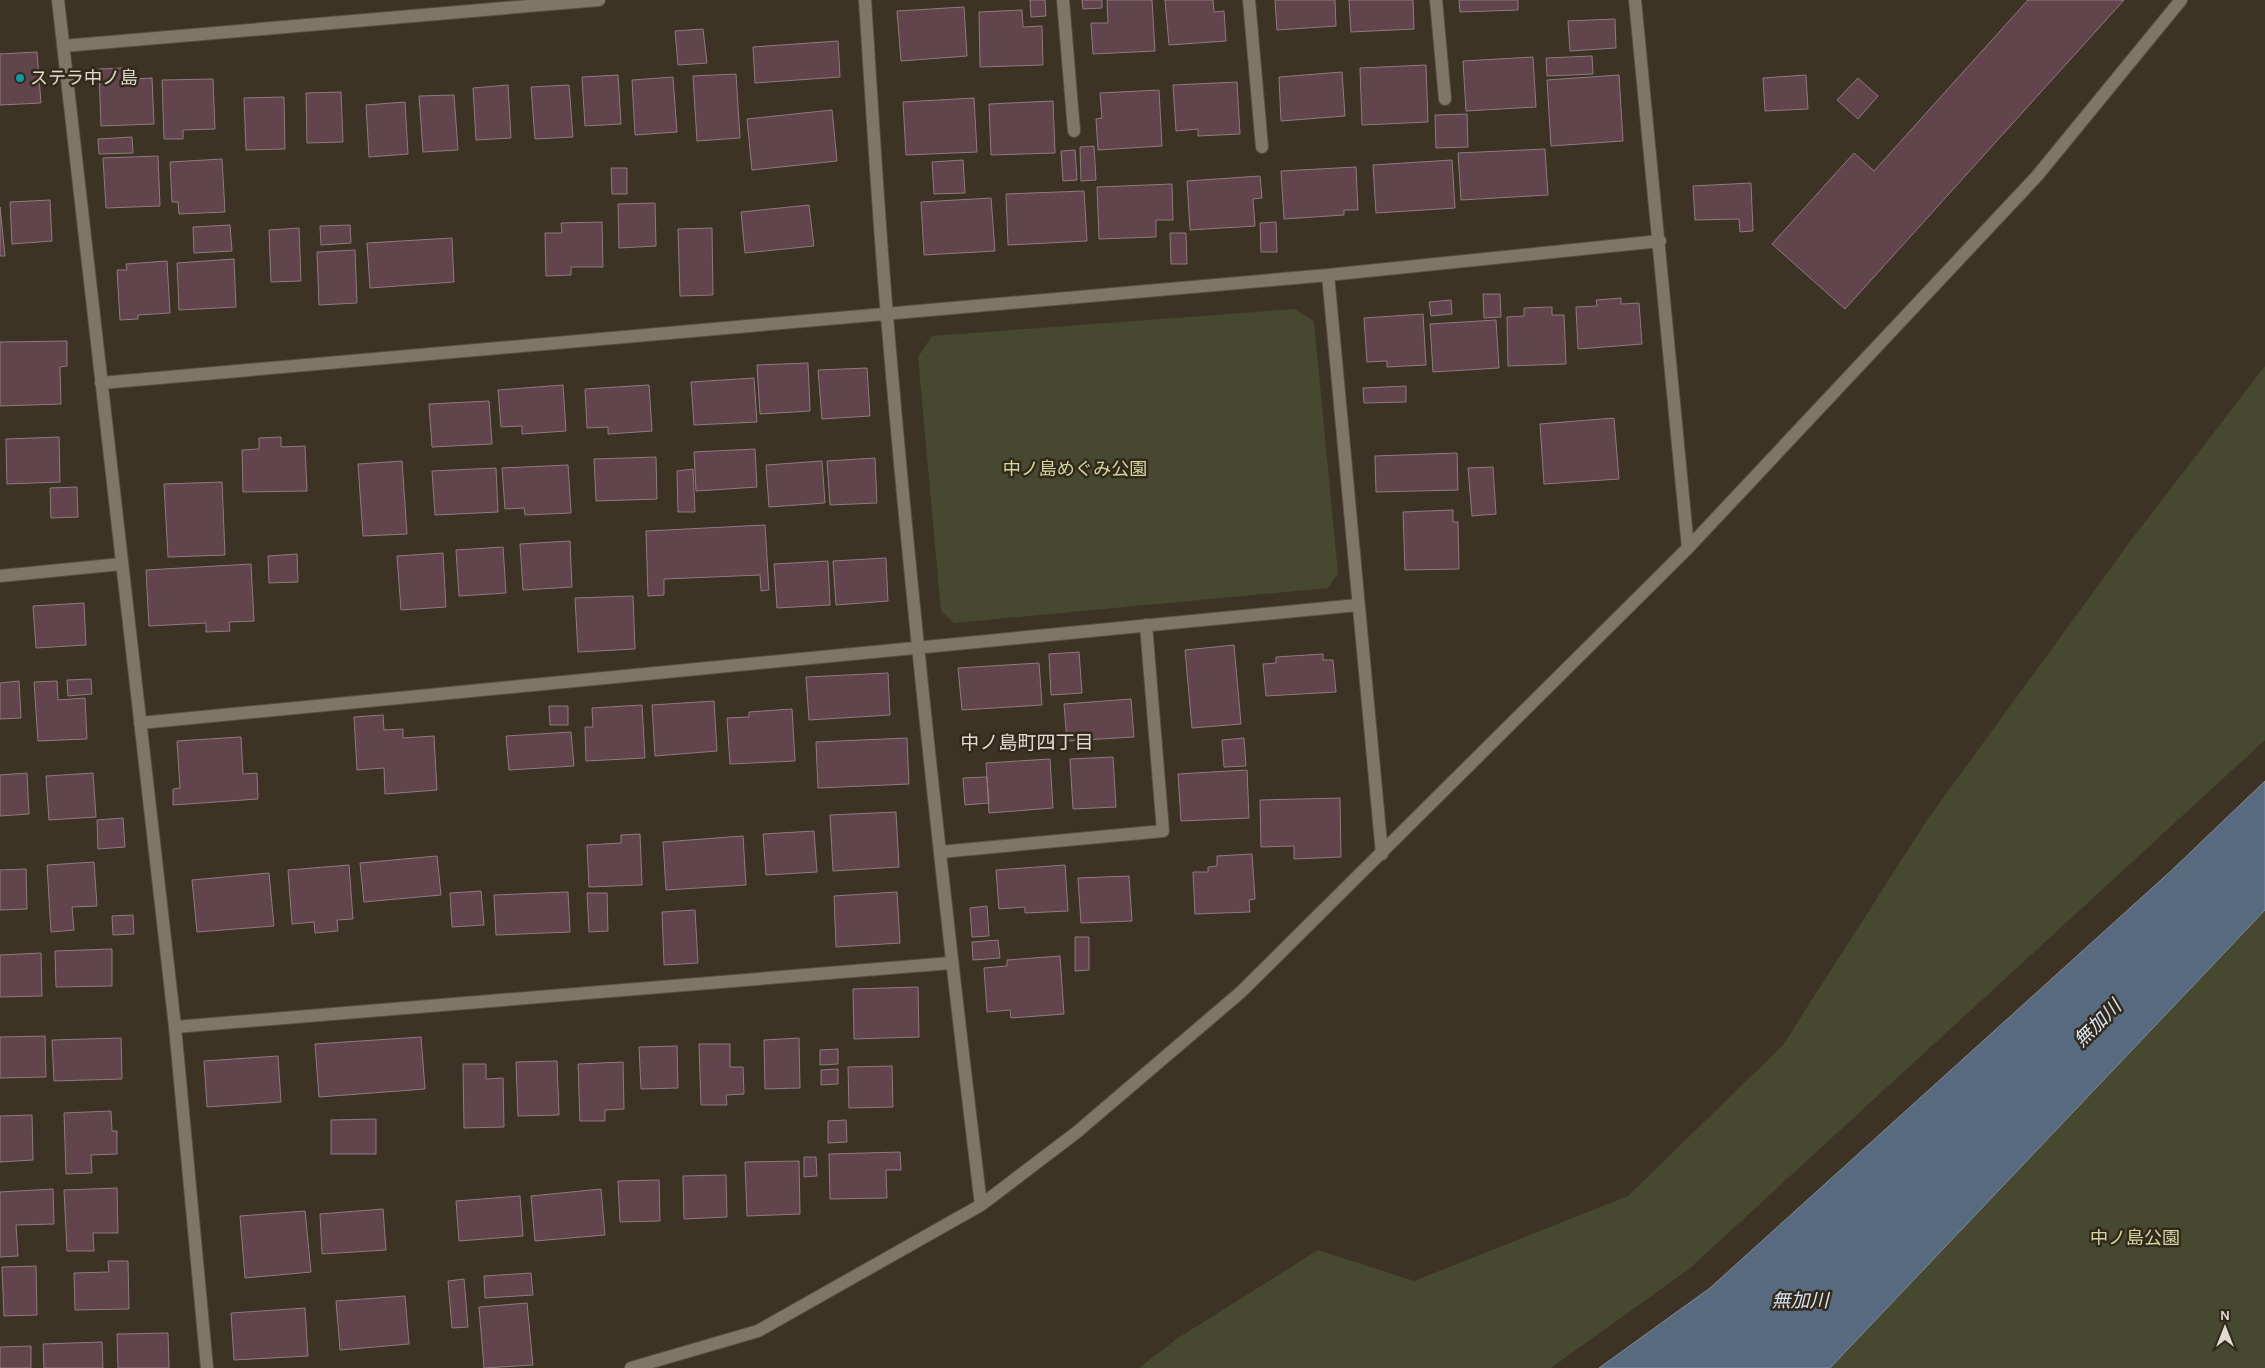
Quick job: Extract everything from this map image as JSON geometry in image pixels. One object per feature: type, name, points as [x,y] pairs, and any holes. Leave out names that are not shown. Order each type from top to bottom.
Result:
[{"type":"street","points":[[58,0],[175,1027],[207,1368]]},
{"type":"street","points":[[64,46],[600,0]]},
{"type":"street","points":[[865,0],[887,315],[918,647],[951,963],[981,1205]]},
{"type":"street","points":[[1063,0],[1074,131]]},
{"type":"street","points":[[1249,0],[1262,147]]},
{"type":"street","points":[[1436,0],[1446,99]]},
{"type":"street","points":[[1635,0],[1660,242],[1688,548]]},
{"type":"street","points":[[631,1368],[758,1331],[981,1205],[1077,1132],[1241,992],[1688,548],[2037,176],[2181,0]]},
{"type":"street","points":[[101,383],[887,315],[1328,275],[1660,242]]},
{"type":"street","points":[[1328,275],[1382,854]]},
{"type":"street","points":[[0,576],[121,564]]},
{"type":"street","points":[[140,723],[1358,604]]},
{"type":"street","points":[[940,852],[1163,831],[1146,625]]},
{"type":"street","points":[[175,1027],[951,963]]},
{"type":"green space","name":"中ノ島めぐみ公園","points":[[1294,309],[1314,321],[1338,574],[1328,588],[954,623],[941,611],[918,357],[932,336]]},
{"type":"green space","points":[[2265,366],[2265,740],[1689,1269],[1551,1368],[1139,1368],[1178,1338],[1318,1250],[1414,1281],[1628,1196],[1783,1045],[1927,820],[2132,539]]},
{"type":"green space","name":"中ノ島公園","points":[[2265,910],[2265,1368],[1830,1368]]},
{"type":"water","name":"無加川","points":[[2265,781],[2265,910],[1830,1368],[1599,1368],[1710,1288],[2172,870]]},
{"type":"building","points":[[1030,0],[1045,0],[1046,16],[1031,17]]},
{"type":"building","points":[[1082,0],[1102,0],[1102,8],[1083,9]]},
{"type":"building","points":[[1107,0],[1152,0],[1155,51],[1093,54],[1091,23],[1108,23]]},
{"type":"building","points":[[1165,0],[1213,0],[1214,12],[1224,11],[1226,41],[1169,45]]},
{"type":"building","points":[[1275,0],[1335,0],[1336,26],[1277,30]]},
{"type":"building","points":[[1349,0],[1413,0],[1414,29],[1351,32]]},
{"type":"building","points":[[1459,0],[1518,0],[1518,10],[1460,12]]},
{"type":"building","points":[[2028,0],[2124,0],[1845,309],[1772,244],[1854,153],[1874,171]]},
{"type":"building","points":[[964,7],[967,56],[901,61],[897,11]]},
{"type":"building","points":[[1022,10],[1023,27],[1042,26],[1043,65],[980,67],[979,12]]},
{"type":"building","points":[[1615,19],[1616,48],[1570,51],[1568,21]]},
{"type":"building","points":[[703,29],[707,63],[678,65],[675,31]]},
{"type":"building","points":[[838,41],[840,77],[755,83],[753,47]]},
{"type":"building","name":"ステラ中ノ島","points":[[37,52],[41,103],[0,105],[0,54]]},
{"type":"building","points":[[1592,56],[1593,74],[1547,76],[1546,58]]},
{"type":"building","points":[[1533,57],[1536,107],[1466,111],[1463,61]]},
{"type":"building","points":[[1426,65],[1428,122],[1362,125],[1360,68]]},
{"type":"building","points":[[123,68],[123,74],[134,74],[134,79],[152,78],[154,124],[101,126],[99,69]]},
{"type":"building","points":[[1342,72],[1345,116],[1281,121],[1279,77]]},
{"type":"building","points":[[736,74],[740,138],[697,141],[693,76]]},
{"type":"building","points":[[618,75],[621,124],[585,126],[582,77]]},
{"type":"building","points":[[1619,75],[1623,141],[1551,146],[1547,80]]},
{"type":"building","points":[[1806,75],[1808,109],[1765,111],[1763,78]]},
{"type":"building","points":[[673,77],[677,132],[635,135],[632,80]]},
{"type":"building","points":[[1858,78],[1878,96],[1858,119],[1837,100]]},
{"type":"building","points":[[213,79],[215,129],[183,130],[183,139],[164,139],[162,80]]},
{"type":"building","points":[[1237,82],[1240,134],[1198,136],[1198,129],[1176,131],[1173,85]]},
{"type":"building","points":[[508,85],[511,138],[476,140],[473,88]]},
{"type":"building","points":[[569,85],[573,137],[535,139],[531,87]]},
{"type":"building","points":[[1159,90],[1162,146],[1098,150],[1096,119],[1102,118],[1100,93]]},
{"type":"building","points":[[341,92],[343,142],[307,143],[306,93]]},
{"type":"building","points":[[454,95],[458,150],[423,152],[419,96]]},
{"type":"building","points":[[284,97],[285,149],[246,150],[244,98]]},
{"type":"building","points":[[974,98],[977,152],[906,155],[903,102]]},
{"type":"building","points":[[1053,101],[1055,153],[991,155],[989,104]]},
{"type":"building","points":[[405,102],[408,154],[369,157],[366,105]]},
{"type":"building","points":[[832,110],[837,161],[752,170],[747,119]]},
{"type":"building","points":[[1467,114],[1468,147],[1436,148],[1435,115]]},
{"type":"building","points":[[132,137],[133,153],[99,154],[98,139]]},
{"type":"building","points":[[1094,146],[1096,180],[1081,181],[1080,147]]},
{"type":"building","points":[[1545,149],[1548,195],[1461,200],[1458,153]]},
{"type":"building","points":[[1075,150],[1077,180],[1063,181],[1061,151]]},
{"type":"building","points":[[158,156],[160,206],[106,208],[103,158]]},
{"type":"building","points":[[222,159],[225,212],[179,214],[178,202],[172,202],[170,162]]},
{"type":"building","points":[[963,160],[965,193],[934,194],[932,162]]},
{"type":"building","points":[[1452,160],[1455,208],[1376,213],[1373,165]]},
{"type":"building","points":[[1356,167],[1358,210],[1344,210],[1344,215],[1284,219],[1281,171]]},
{"type":"building","points":[[611,168],[627,168],[627,194],[612,194]]},
{"type":"building","points":[[1260,176],[1262,198],[1253,199],[1255,226],[1190,230],[1187,181]]},
{"type":"building","points":[[1751,183],[1753,231],[1740,232],[1739,219],[1695,220],[1693,186]]},
{"type":"building","points":[[1172,184],[1173,220],[1156,220],[1156,237],[1099,239],[1097,187]]},
{"type":"building","points":[[1084,191],[1087,241],[1008,245],[1006,194]]},
{"type":"building","points":[[991,198],[995,251],[924,255],[921,202]]},
{"type":"building","points":[[50,200],[52,241],[12,244],[10,202]]},
{"type":"building","points":[[655,203],[656,246],[619,248],[618,204]]},
{"type":"building","points":[[809,205],[814,246],[745,253],[741,212]]},
{"type":"building","points":[[0,207],[5,256],[0,256]]},
{"type":"building","points":[[602,222],[603,267],[571,267],[571,275],[546,276],[545,233],[562,233],[561,223]]},
{"type":"building","points":[[1276,222],[1277,252],[1261,252],[1260,223]]},
{"type":"building","points":[[230,225],[232,251],[194,253],[193,227]]},
{"type":"building","points":[[350,225],[351,243],[321,245],[320,226]]},
{"type":"building","points":[[299,228],[301,281],[271,282],[269,230]]},
{"type":"building","points":[[712,228],[713,295],[680,296],[678,229]]},
{"type":"building","points":[[1170,233],[1186,233],[1187,264],[1171,264]]},
{"type":"building","points":[[452,238],[454,282],[370,288],[367,243]]},
{"type":"building","points":[[355,250],[357,303],[319,305],[317,252]]},
{"type":"building","points":[[234,259],[236,307],[179,310],[177,263]]},
{"type":"building","points":[[167,261],[170,313],[138,315],[138,319],[120,320],[117,270],[127,270],[126,264]]},
{"type":"building","points":[[1483,294],[1500,294],[1501,317],[1484,318]]},
{"type":"building","points":[[1621,298],[1621,304],[1639,303],[1642,344],[1578,349],[1576,307],[1597,306],[1596,300]]},
{"type":"building","points":[[1451,300],[1452,314],[1431,316],[1429,302]]},
{"type":"building","points":[[1552,307],[1552,315],[1564,315],[1566,364],[1508,366],[1507,317],[1524,316],[1524,308]]},
{"type":"building","points":[[1423,314],[1426,365],[1387,367],[1387,361],[1367,362],[1364,318]]},
{"type":"building","points":[[1496,320],[1499,368],[1433,372],[1430,324]]},
{"type":"building","points":[[67,341],[67,366],[60,367],[61,404],[0,406],[0,342]]},
{"type":"building","points":[[808,363],[810,411],[760,414],[757,365]]},
{"type":"building","points":[[867,368],[870,416],[822,419],[818,370]]},
{"type":"building","points":[[754,378],[757,422],[694,425],[691,382]]},
{"type":"building","points":[[563,385],[566,431],[522,434],[522,426],[501,427],[498,390]]},
{"type":"building","points":[[649,385],[652,431],[608,434],[608,427],[587,428],[585,389]]},
{"type":"building","points":[[1406,386],[1406,402],[1364,403],[1363,388]]},
{"type":"building","points":[[489,401],[492,444],[432,447],[429,404]]},
{"type":"building","points":[[1614,418],[1619,479],[1544,484],[1540,424]]},
{"type":"building","points":[[59,437],[60,482],[7,484],[6,439]]},
{"type":"building","points":[[281,437],[281,447],[305,446],[307,491],[243,492],[242,450],[259,449],[259,438]]},
{"type":"building","points":[[755,449],[757,487],[696,491],[694,452]]},
{"type":"building","points":[[1457,453],[1458,490],[1376,492],[1375,456]]},
{"type":"building","points":[[656,457],[657,499],[596,501],[594,459]]},
{"type":"building","points":[[875,458],[877,503],[830,505],[827,461]]},
{"type":"building","points":[[402,461],[407,534],[363,536],[358,464]]},
{"type":"building","points":[[822,461],[825,503],[769,507],[766,465]]},
{"type":"building","points":[[568,465],[571,513],[525,515],[524,508],[505,509],[502,468]]},
{"type":"building","points":[[1493,467],[1496,514],[1472,516],[1468,468]]},
{"type":"building","points":[[496,468],[498,512],[435,515],[432,471]]},
{"type":"building","points":[[693,469],[695,512],[678,512],[677,471]]},
{"type":"building","points":[[222,482],[225,555],[168,557],[164,484]]},
{"type":"building","points":[[77,487],[78,517],[51,518],[50,488]]},
{"type":"building","points":[[1453,510],[1453,522],[1458,522],[1459,569],[1405,570],[1403,512]]},
{"type":"building","points":[[765,525],[769,590],[761,591],[760,575],[664,579],[664,595],[648,596],[646,531]]},
{"type":"building","points":[[570,541],[572,587],[523,590],[520,544]]},
{"type":"building","points":[[503,547],[506,593],[459,596],[456,550]]},
{"type":"building","points":[[443,553],[446,607],[401,610],[397,556]]},
{"type":"building","points":[[297,554],[298,582],[269,583],[268,556]]},
{"type":"building","points":[[886,558],[888,601],[836,605],[833,561]]},
{"type":"building","points":[[828,561],[830,605],[777,608],[774,564]]},
{"type":"building","points":[[251,564],[254,621],[229,622],[230,631],[206,632],[206,623],[149,626],[146,570]]},
{"type":"building","points":[[633,596],[635,649],[578,652],[575,598]]},
{"type":"building","points":[[84,603],[86,645],[36,648],[33,606]]},
{"type":"building","points":[[1234,645],[1241,724],[1192,728],[1185,650]]},
{"type":"building","points":[[1079,652],[1082,693],[1051,695],[1049,654]]},
{"type":"building","points":[[1323,654],[1323,660],[1333,660],[1336,692],[1266,696],[1263,664],[1276,663],[1276,657]]},
{"type":"building","points":[[1039,663],[1042,705],[962,710],[958,668]]},
{"type":"building","points":[[888,673],[890,715],[809,720],[806,677]]},
{"type":"building","points":[[91,679],[92,694],[68,696],[67,680]]},
{"type":"building","points":[[19,681],[21,718],[0,719],[0,683]]},
{"type":"building","points":[[57,681],[58,700],[85,698],[87,739],[38,741],[34,682]]},
{"type":"building","points":[[1131,699],[1134,737],[1067,741],[1064,704]]},
{"type":"building","points":[[714,701],[717,751],[655,756],[652,705]]},
{"type":"building","points":[[642,705],[645,758],[586,761],[585,727],[593,727],[592,708]]},
{"type":"building","points":[[549,706],[568,706],[568,725],[550,725]]},
{"type":"building","points":[[792,709],[795,761],[730,764],[727,718],[749,717],[749,712]]},
{"type":"building","points":[[383,715],[384,730],[403,729],[403,738],[434,736],[437,790],[385,794],[384,768],[357,770],[354,717]]},
{"type":"building","points":[[571,732],[574,766],[509,770],[506,736]]},
{"type":"building","points":[[241,737],[243,774],[257,773],[258,799],[173,805],[173,789],[180,788],[177,741]]},
{"type":"building","points":[[907,738],[909,784],[818,788],[816,742]]},
{"type":"building","points":[[1244,738],[1246,766],[1224,767],[1222,740]]},
{"type":"building","points":[[1113,757],[1116,807],[1073,809],[1070,759]]},
{"type":"building","points":[[1050,759],[1053,808],[989,813],[986,763]]},
{"type":"building","points":[[1247,770],[1249,818],[1181,821],[1178,774]]},
{"type":"building","points":[[27,773],[29,814],[0,816],[0,775]]},
{"type":"building","points":[[93,773],[96,817],[49,820],[46,776]]},
{"type":"building","points":[[987,777],[989,803],[965,805],[963,778]]},
{"type":"building","points":[[1340,798],[1341,857],[1294,859],[1294,846],[1261,847],[1260,800]]},
{"type":"building","points":[[896,812],[899,867],[833,871],[830,815]]},
{"type":"building","points":[[123,818],[125,847],[98,849],[97,820]]},
{"type":"building","points":[[814,831],[817,872],[766,875],[763,834]]},
{"type":"building","points":[[640,834],[642,885],[589,887],[587,845],[621,843],[621,835]]},
{"type":"building","points":[[743,836],[746,885],[666,890],[663,842]]},
{"type":"building","points":[[1252,854],[1255,899],[1249,900],[1250,912],[1195,914],[1193,872],[1208,872],[1208,867],[1217,866],[1217,856]]},
{"type":"building","points":[[437,856],[441,895],[364,902],[360,863]]},
{"type":"building","points":[[94,862],[97,906],[72,907],[74,930],[51,932],[47,865]]},
{"type":"building","points":[[349,865],[353,919],[337,920],[338,931],[315,933],[314,922],[292,924],[288,870]]},
{"type":"building","points":[[1065,865],[1068,911],[1025,913],[1025,907],[999,909],[996,870]]},
{"type":"building","points":[[26,869],[27,909],[0,910],[0,870]]},
{"type":"building","points":[[269,873],[274,926],[197,932],[192,880]]},
{"type":"building","points":[[1129,876],[1132,921],[1081,923],[1078,878]]},
{"type":"building","points":[[481,891],[484,925],[452,927],[450,893]]},
{"type":"building","points":[[568,892],[570,932],[496,935],[494,895]]},
{"type":"building","points":[[897,892],[900,943],[836,947],[834,896]]},
{"type":"building","points":[[587,893],[607,893],[608,931],[589,932]]},
{"type":"building","points":[[987,906],[989,936],[972,937],[970,908]]},
{"type":"building","points":[[695,910],[698,963],[664,965],[662,912]]},
{"type":"building","points":[[133,915],[134,934],[113,935],[112,916]]},
{"type":"building","points":[[1075,937],[1089,937],[1089,970],[1075,971]]},
{"type":"building","points":[[998,940],[1000,958],[973,960],[972,942]]},
{"type":"building","points":[[112,949],[112,986],[56,987],[55,951]]},
{"type":"building","points":[[41,953],[42,996],[0,997],[0,955]]},
{"type":"building","points":[[1060,956],[1064,1014],[1011,1018],[1010,1010],[987,1012],[984,968],[1007,966],[1007,960]]},
{"type":"building","points":[[918,987],[919,1037],[854,1039],[853,989]]},
{"type":"building","points":[[45,1036],[46,1077],[0,1078],[0,1037]]},
{"type":"building","points":[[421,1037],[425,1089],[319,1097],[315,1044]]},
{"type":"building","points":[[121,1038],[122,1079],[54,1081],[52,1040]]},
{"type":"building","points":[[799,1038],[800,1088],[765,1089],[764,1040]]},
{"type":"building","points":[[699,1044],[730,1044],[730,1067],[743,1067],[744,1094],[726,1095],[727,1105],[701,1105]]},
{"type":"building","points":[[677,1046],[678,1088],[641,1089],[639,1047]]},
{"type":"building","points":[[838,1049],[838,1064],[820,1065],[820,1050]]},
{"type":"building","points":[[278,1056],[281,1102],[207,1107],[204,1061]]},
{"type":"building","points":[[557,1061],[559,1115],[518,1116],[516,1062]]},
{"type":"building","points":[[623,1062],[624,1109],[605,1110],[605,1121],[580,1121],[578,1064]]},
{"type":"building","points":[[463,1064],[486,1064],[486,1079],[503,1078],[504,1127],[464,1128]]},
{"type":"building","points":[[892,1066],[893,1107],[849,1108],[848,1067]]},
{"type":"building","points":[[838,1069],[838,1084],[821,1085],[821,1070]]},
{"type":"building","points":[[111,1111],[112,1131],[117,1131],[117,1154],[91,1155],[92,1173],[66,1174],[64,1113]]},
{"type":"building","points":[[32,1115],[33,1160],[0,1162],[0,1116]]},
{"type":"building","points":[[376,1119],[376,1154],[331,1154],[331,1120]]},
{"type":"building","points":[[846,1120],[847,1142],[828,1143],[828,1121]]},
{"type":"building","points":[[900,1152],[901,1170],[886,1170],[887,1198],[830,1199],[829,1154]]},
{"type":"building","points":[[804,1157],[816,1157],[817,1176],[804,1177]]},
{"type":"building","points":[[799,1161],[800,1214],[747,1216],[745,1162]]},
{"type":"building","points":[[726,1175],[727,1217],[684,1219],[683,1176]]},
{"type":"building","points":[[659,1180],[660,1221],[620,1222],[618,1181]]},
{"type":"building","points":[[117,1188],[118,1233],[93,1233],[94,1251],[67,1251],[64,1190]]},
{"type":"building","points":[[53,1189],[54,1224],[16,1225],[18,1256],[0,1257],[0,1192]]},
{"type":"building","points":[[601,1189],[605,1235],[535,1241],[531,1196]]},
{"type":"building","points":[[520,1196],[523,1236],[459,1241],[456,1201]]},
{"type":"building","points":[[383,1209],[386,1250],[322,1254],[320,1214]]},
{"type":"building","points":[[305,1211],[311,1272],[245,1278],[240,1216]]},
{"type":"building","points":[[108,1261],[128,1261],[129,1309],[75,1310],[74,1273],[109,1272]]},
{"type":"building","points":[[36,1266],[37,1315],[4,1316],[2,1267]]},
{"type":"building","points":[[531,1273],[533,1295],[485,1298],[484,1276]]},
{"type":"building","points":[[464,1279],[468,1327],[452,1328],[448,1281]]},
{"type":"building","points":[[405,1296],[409,1344],[340,1350],[336,1301]]},
{"type":"building","points":[[527,1303],[533,1365],[484,1368],[479,1307]]},
{"type":"building","points":[[305,1308],[308,1356],[234,1360],[231,1313]]},
{"type":"building","points":[[168,1333],[169,1368],[118,1368],[117,1334]]},
{"type":"building","points":[[102,1342],[103,1368],[44,1368],[43,1344]]},
{"type":"building","points":[[31,1346],[31,1368],[0,1368],[0,1347]]},
{"type":"place","name":"ステラ中ノ島","points":[[20,78]]},
{"type":"district","name":"中ノ島町四丁目","points":[[1027,742]]}]
